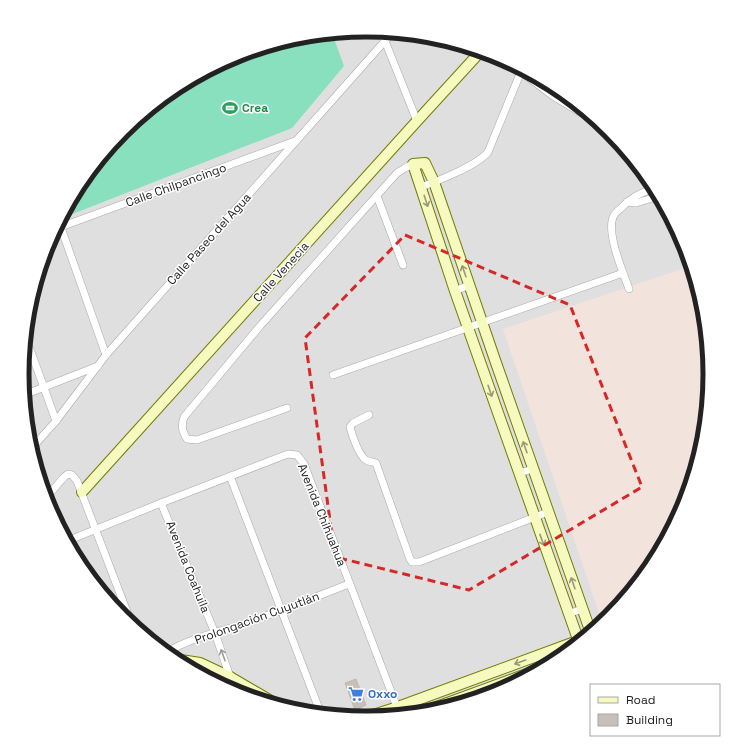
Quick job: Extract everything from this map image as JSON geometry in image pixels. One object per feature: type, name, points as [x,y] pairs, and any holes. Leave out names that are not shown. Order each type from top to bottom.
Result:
[{"type":"street","name":"Calle Paseo del Agua","points":[[36,444],[56,421],[106,355],[388,38]]},
{"type":"street","points":[[385,41],[416,121]]},
{"type":"street","name":"Calle Venecia","points":[[82,492],[476,56]]},
{"type":"street","points":[[421,187],[484,157],[488,152],[519,74]]},
{"type":"street","points":[[542,87],[569,106]]},
{"type":"street","name":"Calle Chilpancingo","points":[[65,224],[296,141]]},
{"type":"street","points":[[287,408],[196,440],[187,438],[182,432],[184,417],[260,326],[397,173],[413,164],[425,163],[434,182],[482,324],[589,626]]},
{"type":"street","points":[[413,164],[534,517],[568,614],[578,636]]},
{"type":"street","points":[[629,289],[612,236],[612,225],[614,215],[627,202],[636,195],[648,191]]},
{"type":"street","points":[[377,196],[403,265]]},
{"type":"street","points":[[627,202],[636,203],[653,198]]},
{"type":"street","points":[[61,233],[106,355]]},
{"type":"street","points":[[333,375],[482,324],[623,273]]},
{"type":"street","points":[[455,290],[469,285]]},
{"type":"street","points":[[30,350],[56,421]]},
{"type":"street","points":[[481,365],[495,360]]},
{"type":"street","points":[[30,393],[98,366]]},
{"type":"street","points":[[498,412],[511,407]]},
{"type":"street","points":[[369,415],[353,423],[350,427],[351,432],[361,456],[368,462],[376,463],[412,562],[419,562],[548,512]]},
{"type":"street","name":"Avenida Chihuahua","points":[[72,539],[288,454],[297,455],[304,464],[398,709]]},
{"type":"street","points":[[519,473],[533,469]]},
{"type":"street","points":[[51,492],[64,477],[68,474],[72,475],[82,492],[127,610]]},
{"type":"street","points":[[230,476],[319,708]]},
{"type":"street","name":"Avenida Coahuila","points":[[161,503],[215,633],[230,677]]},
{"type":"street","name":"Prolongación Cuyutlán","points":[[172,649],[349,584]]},
{"type":"street","points":[[568,614],[582,609]]},
{"type":"street","points":[[406,708],[561,648]]},
{"type":"street","points":[[190,662],[200,663],[230,677],[256,692]]},
{"type":"street","points":[[230,677],[232,683]]},
{"type":"highlighted area","points":[[405,235],[570,305],[642,487],[469,590],[335,557],[305,338]]},
{"type":"shaded area","points":[[366,37],[432,43],[453,48],[495,63],[534,82],[553,94],[588,121],[619,152],[646,187],[658,206],[677,245],[685,266],[697,308],[703,374],[697,440],[692,461],[677,503],[658,543],[646,561],[619,596],[604,612],[571,641],[553,654],[534,666],[495,685],[453,700],[432,705],[366,711],[300,705],[279,700],[237,685],[197,666],[179,654],[144,627],[128,612],[99,579],[86,561],[74,542],[55,503],[40,461],[35,440],[29,374],[35,308],[40,287],[55,245],[74,205],[86,187],[113,152],[128,136],[161,107],[179,94],[198,82],[237,63],[279,48],[300,43]]},
{"type":"shaded area","points":[[686,268],[697,308],[703,374],[700,418],[692,461],[677,503],[658,543],[633,579],[600,616],[503,329]]},
{"type":"green space","name":"Crea","points":[[334,39],[344,66],[292,128],[70,215],[74,205],[86,187],[113,152],[144,121],[179,94],[217,72],[258,55],[300,43]]},
{"type":"building","name":"Oxxo","points":[[356,679],[366,705],[355,710],[345,683]]},
{"type":"place","name":"Crea","points":[[230,108]]},
{"type":"place","name":"Oxxo","points":[[356,694]]}]
